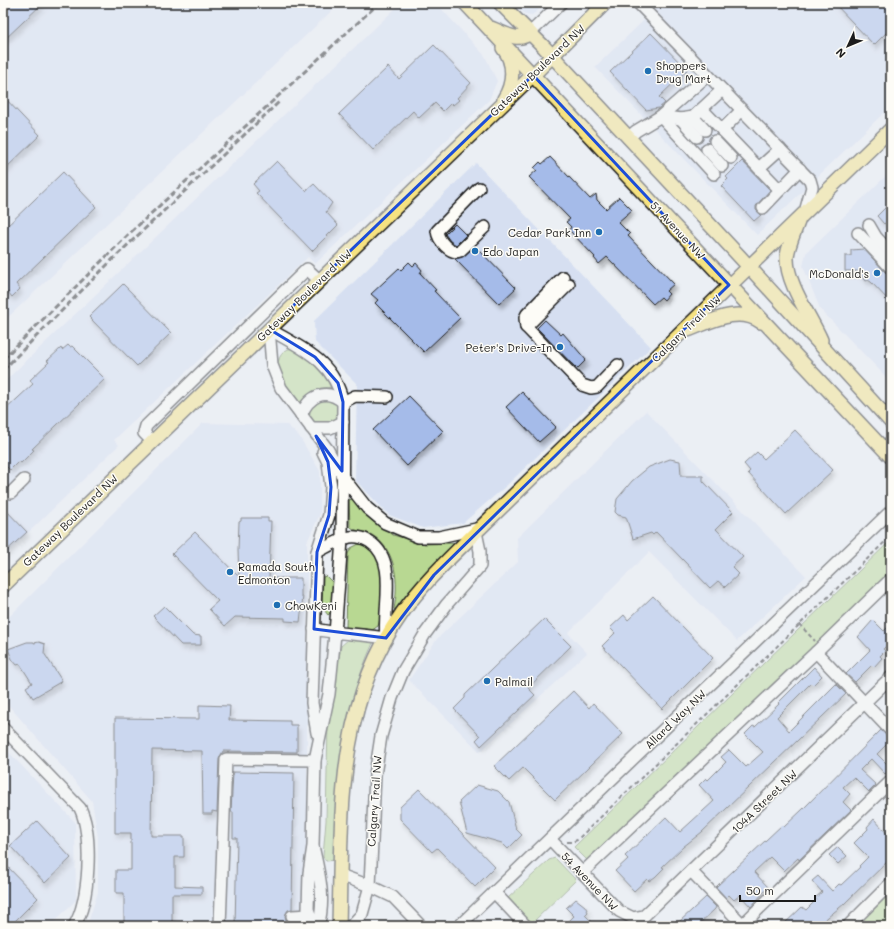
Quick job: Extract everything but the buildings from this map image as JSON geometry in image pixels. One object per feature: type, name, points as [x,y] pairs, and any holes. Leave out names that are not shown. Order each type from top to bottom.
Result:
[{"type":"main road","name":"51 Avenue NW","points":[[465,3],[891,457]]},
{"type":"main road","points":[[500,3],[552,56],[749,266],[891,422]]},
{"type":"main road","name":"Gateway Boulevard NW","points":[[3,586],[500,105],[533,75],[604,3]]},
{"type":"main road","points":[[486,26],[516,37],[524,37],[530,33]]},
{"type":"main road","points":[[486,26],[506,51],[512,68],[510,90],[500,105]]},
{"type":"main road","name":"Calgary Trail NW","points":[[338,926],[342,796],[348,746],[363,690],[373,663],[386,638],[402,613],[423,586],[478,530],[891,129]]},
{"type":"main road","points":[[802,215],[788,252],[789,269],[799,296],[813,321],[825,350]]},
{"type":"main road","points":[[681,333],[724,317],[738,314],[756,318],[776,334]]},
{"type":"street","points":[[530,33],[561,3]]},
{"type":"street","points":[[638,3],[800,169],[812,184],[802,215]]},
{"type":"street","points":[[628,138],[636,131],[662,116],[708,75]]},
{"type":"street","points":[[662,116],[681,119],[694,117],[722,90]]},
{"type":"street","points":[[702,109],[780,190]]},
{"type":"street","points":[[722,130],[742,110]]},
{"type":"street","points":[[662,116],[718,170],[707,149]]},
{"type":"street","points":[[681,119],[701,134],[694,117]]},
{"type":"street","points":[[715,141],[731,158]]},
{"type":"street","points":[[759,168],[780,149]]},
{"type":"street","points":[[763,208],[800,169]]},
{"type":"street","points":[[479,188],[437,231],[438,237],[456,253],[485,227]]},
{"type":"street","points":[[869,225],[876,237],[891,253]]},
{"type":"street","points":[[858,233],[891,268]]},
{"type":"street","points":[[152,441],[144,433],[146,426],[253,321],[307,269],[319,280]]},
{"type":"street","points":[[566,281],[527,314],[525,318],[526,326],[586,388],[596,387],[618,365]]},
{"type":"street","points":[[253,321],[267,331],[309,352],[324,365],[338,383],[343,402],[342,540],[335,634],[328,694],[315,760],[313,846],[309,873],[308,909],[311,921],[292,916]]},
{"type":"street","points":[[267,331],[272,365],[276,380],[335,462],[342,476],[376,516],[384,523],[407,534],[418,537],[439,537],[478,530]]},
{"type":"street","points":[[301,415],[309,401],[322,395],[334,396],[343,402]]},
{"type":"street","points":[[343,402],[355,396],[388,397]]},
{"type":"street","points":[[313,432],[330,428],[343,422]]},
{"type":"street","points":[[313,432],[328,462],[331,487],[329,515],[317,552],[312,703],[318,740]]},
{"type":"street","points":[[11,493],[24,480]]},
{"type":"street","name":"Allard Way NW","points":[[459,926],[891,511]]},
{"type":"street","name":"Calgary Trail NW","points":[[351,926],[362,914],[370,886],[375,775],[386,717],[400,679],[418,644],[437,616],[480,566],[478,530]]},
{"type":"street","points":[[314,629],[335,634],[369,635],[386,638],[384,625],[387,578],[382,556],[375,546],[364,538],[351,537],[317,552]]},
{"type":"street","points":[[582,873],[819,650],[891,579]]},
{"type":"street","points":[[819,650],[865,704],[891,731]]},
{"type":"street","name":"104A Street NW","points":[[633,918],[644,916],[865,704],[891,677]]},
{"type":"street","points":[[3,728],[80,808],[85,816],[88,833],[87,883],[83,909],[74,926]]},
{"type":"street","points":[[220,926],[226,759],[315,760]]},
{"type":"street","points":[[691,870],[743,925],[891,781]]},
{"type":"street","name":"54 Avenue NW","points":[[550,839],[619,911],[633,918]]},
{"type":"street","points":[[340,875],[370,886],[393,897],[421,926]]},
{"type":"street","points":[[848,926],[891,883]]},
{"type":"street","points":[[494,892],[526,926]]},
{"type":"path","points":[[550,839],[572,842],[577,840],[891,536]]},
{"type":"path","points":[[799,624],[819,650]]},
{"type":"highlighted area","points":[[533,75],[729,285],[434,575],[386,638],[314,629],[317,552],[329,515],[331,487],[328,462],[316,436],[342,471],[343,402],[338,383],[315,357],[269,329]]},
{"type":"shaded area","points":[[3,3],[340,3],[3,322]]},
{"type":"shaded area","points":[[401,3],[436,3],[485,56],[497,81],[489,100],[315,264],[308,257],[114,440],[119,445],[3,557],[3,383]]},
{"type":"shaded area","points":[[514,3],[548,3],[532,15],[525,14]]},
{"type":"shaded area","points":[[662,3],[891,3],[891,106],[757,235],[595,67]]},
{"type":"shaded area","points":[[476,163],[651,347],[506,486],[463,523],[423,528],[389,515],[355,480],[357,384],[315,342],[314,321]]},
{"type":"shaded area","points":[[891,171],[891,382],[820,309],[803,266],[806,253]]},
{"type":"shaded area","points":[[646,411],[806,576],[737,641],[649,552],[568,633],[587,653],[480,752],[409,680],[437,639],[518,562],[517,538]]},
{"type":"shaded area","points":[[203,423],[287,425],[299,436],[320,471],[320,514],[307,542],[307,926],[87,926],[98,892],[98,837],[92,801],[3,699],[3,623]]},
{"type":"shaded area","points":[[3,746],[75,822],[76,900],[50,926],[3,926]]},
{"type":"green space","points":[[288,349],[296,349],[309,355],[315,360],[333,386],[320,391],[299,403],[289,391],[278,368],[278,361],[281,355]]},
{"type":"green space","points":[[329,399],[338,404],[340,414],[337,420],[322,424],[312,420],[310,416],[310,409],[318,401]]},
{"type":"green space","points":[[352,499],[393,535],[425,544],[456,543],[396,611],[394,609],[396,599],[396,579],[391,558],[387,549],[380,541],[372,535],[350,526],[349,500]]},
{"type":"green space","points":[[891,540],[891,572],[590,863],[574,847]]},
{"type":"green space","points":[[359,544],[371,547],[382,565],[382,612],[378,626],[371,631],[346,628],[348,554],[351,548]]},
{"type":"green space","points":[[326,576],[334,584],[332,611],[328,615],[322,607],[323,577]]},
{"type":"green space","points":[[349,639],[373,641],[373,643],[362,669],[349,722],[342,777],[336,860],[326,861],[323,857],[326,821],[328,723],[341,646]]},
{"type":"green space","points":[[555,858],[576,880],[531,924],[507,899],[549,860]]},
{"type":"green space","points":[[891,893],[891,926],[861,926],[863,920]]},
{"type":"railway","points":[[3,359],[131,232],[379,3]]},
{"type":"railway","points":[[3,370],[115,257],[279,102]]},
{"type":"place","name":"Shoppers Drug Mart","points":[[648,71]]},
{"type":"place","name":"Cedar Park Inn","points":[[599,232]]},
{"type":"place","name":"Edo Japan","points":[[475,251]]},
{"type":"place","name":"McDonald's","points":[[877,273]]},
{"type":"place","name":"Peter's Drive-In","points":[[560,347]]},
{"type":"place","name":"Ramada South Edmonton","points":[[230,572]]},
{"type":"place","name":"ChowKeni","points":[[277,605]]},
{"type":"place","name":"Palmail","points":[[487,681]]}]
